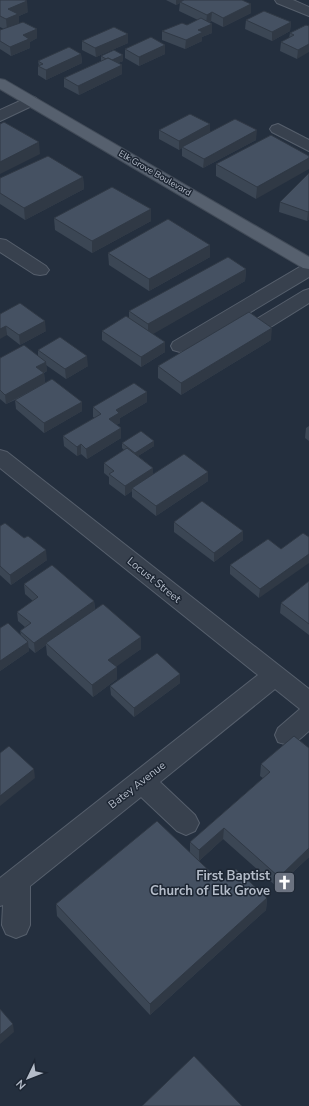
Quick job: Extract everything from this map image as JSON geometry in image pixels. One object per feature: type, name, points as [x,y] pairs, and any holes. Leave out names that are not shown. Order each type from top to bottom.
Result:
[{"type":"main road","name":"Elk Grove Boulevard","points":[[0,83],[309,264]]},
{"type":"street","points":[[282,0],[309,12]]},
{"type":"street","points":[[0,116],[31,101]]},
{"type":"street","points":[[278,129],[309,146]]},
{"type":"street","points":[[0,244],[40,270]]},
{"type":"street","points":[[180,346],[309,270]]},
{"type":"street","points":[[262,324],[309,295]]},
{"type":"street","name":"Locust Street","points":[[0,457],[309,703]]},
{"type":"street","name":"Batey Avenue","points":[[8,887],[274,676]]},
{"type":"street","points":[[287,735],[309,716]]},
{"type":"street","points":[[142,781],[186,822]]},
{"type":"street","points":[[8,887],[16,925]]},
{"type":"building","points":[[0,0],[27,1],[8,9],[18,14],[6,19],[0,16]]},
{"type":"building","points":[[184,0],[242,0],[251,4],[223,18],[212,12],[207,15],[180,2]]},
{"type":"building","points":[[264,11],[291,22],[272,32],[246,20]]},
{"type":"building","points":[[201,18],[212,24],[198,30],[203,32],[186,40],[162,31],[182,23],[187,25]]},
{"type":"building","points":[[23,22],[37,29],[23,35],[29,39],[10,47],[0,41],[0,30]]},
{"type":"building","points":[[306,25],[309,26],[309,44],[298,50],[281,42],[294,35],[290,33]]},
{"type":"building","points":[[114,27],[128,34],[95,48],[82,41]]},
{"type":"building","points":[[151,37],[165,45],[139,57],[125,49]]},
{"type":"building","points":[[69,47],[81,54],[46,70],[38,66],[43,64],[38,61]]},
{"type":"building","points":[[114,50],[123,55],[112,60],[101,56]]},
{"type":"building","points":[[108,58],[122,65],[78,86],[64,78]]},
{"type":"building","points":[[190,114],[210,124],[179,141],[159,130]]},
{"type":"building","points":[[235,119],[257,130],[204,159],[182,147]]},
{"type":"building","points":[[4,122],[39,142],[0,162],[0,124]]},
{"type":"building","points":[[271,135],[309,156],[309,158],[257,187],[216,164]]},
{"type":"building","points":[[48,156],[83,177],[24,208],[0,193],[0,178]]},
{"type":"building","points":[[309,173],[308,212],[280,202]]},
{"type":"building","points":[[112,187],[151,209],[92,241],[54,218]]},
{"type":"building","points":[[168,219],[210,245],[149,279],[108,253]]},
{"type":"building","points":[[228,257],[246,269],[148,324],[129,311]]},
{"type":"building","points":[[20,303],[45,321],[19,335],[6,326],[0,329],[0,314]]},
{"type":"building","points":[[249,312],[272,328],[181,383],[158,366]]},
{"type":"building","points":[[126,316],[165,342],[141,357],[102,331]]},
{"type":"building","points":[[60,337],[87,356],[65,369],[38,350]]},
{"type":"building","points":[[24,345],[46,362],[36,367],[44,373],[5,395],[0,390],[0,358]]},
{"type":"building","points":[[52,379],[82,402],[44,423],[15,400]]},
{"type":"building","points":[[134,383],[147,392],[116,410],[119,413],[109,419],[121,428],[86,449],[81,444],[77,447],[63,436],[101,414],[93,407]]},
{"type":"building","points":[[141,431],[154,441],[135,453],[122,443]]},
{"type":"building","points":[[127,448],[153,468],[125,486],[109,474],[114,471],[104,463]]},
{"type":"building","points":[[184,454],[208,472],[156,506],[132,488]]},
{"type":"building","points":[[202,501],[243,531],[214,553],[174,522]]},
{"type":"building","points":[[5,523],[24,538],[28,536],[46,550],[10,575],[0,566],[0,526]]},
{"type":"building","points":[[303,533],[309,537],[309,554],[260,589],[230,565],[268,539],[281,549]]},
{"type":"building","points":[[52,565],[94,601],[34,643],[20,631],[31,623],[17,612],[38,597],[24,584]]},
{"type":"building","points":[[309,581],[309,624],[281,603]]},
{"type":"building","points":[[103,604],[141,637],[108,660],[117,667],[92,685],[46,643]]},
{"type":"building","points":[[8,623],[28,642],[0,661],[0,628]]},
{"type":"building","points":[[157,653],[180,674],[134,708],[110,686]]},
{"type":"building","points":[[294,736],[309,748],[309,848],[279,877],[224,828],[199,850],[190,842],[270,772],[261,764]]},
{"type":"building","points":[[9,746],[34,769],[0,796],[0,753]]},
{"type":"building","points":[[157,821],[221,882],[236,869],[267,898],[150,1004],[56,904]]},
{"type":"building","points":[[0,1009],[13,1024],[0,1035]]},
{"type":"building","points":[[194,1056],[242,1106],[142,1106]]},
{"type":"place","name":"First Baptist Church of Elk Grove","points":[[285,883]]}]
